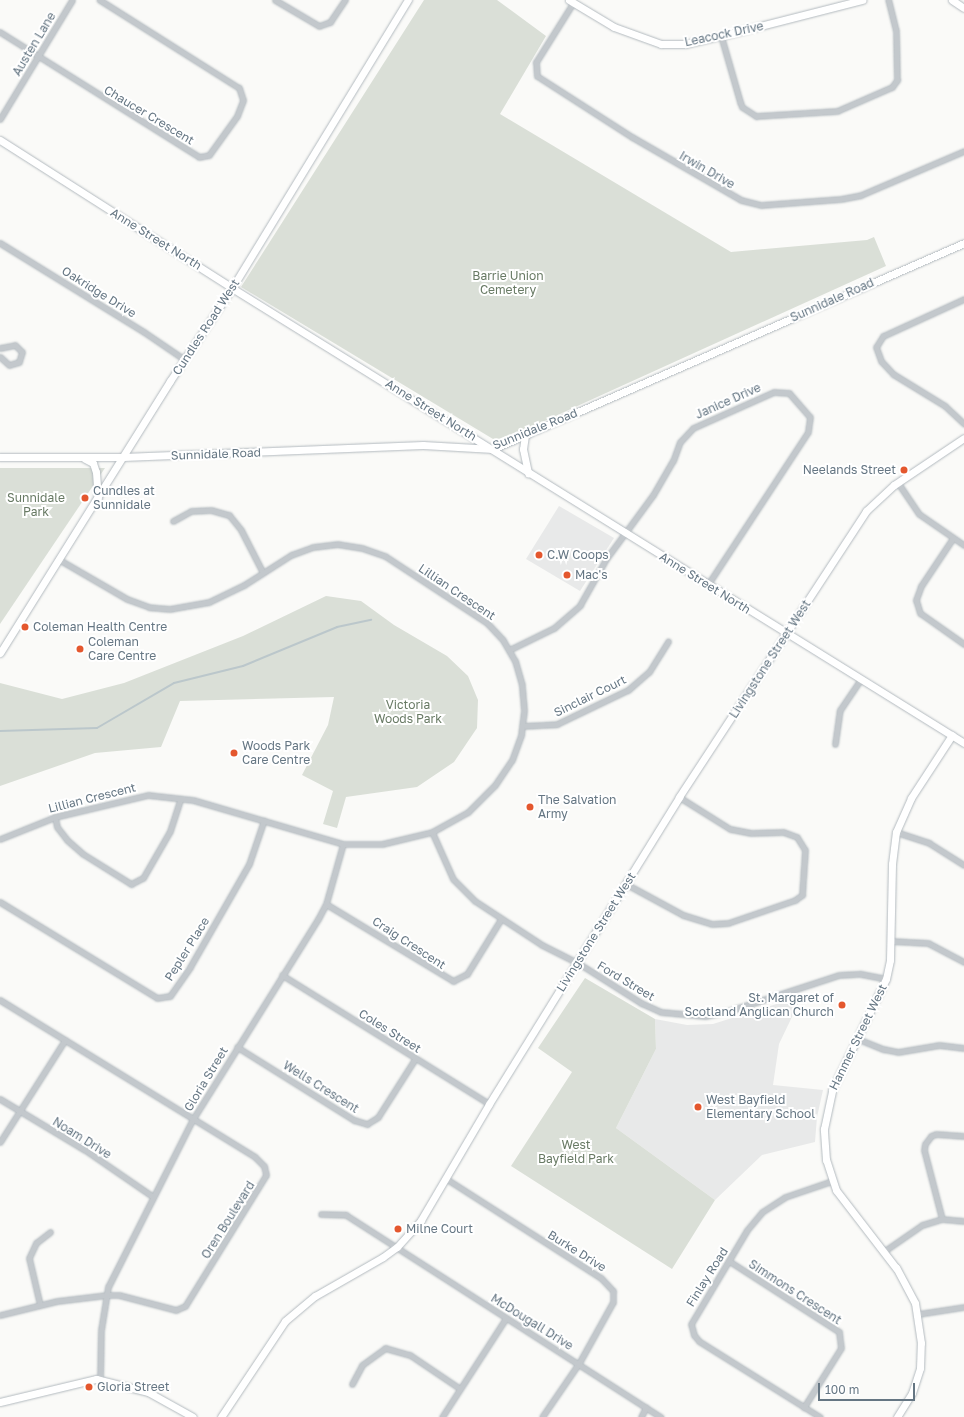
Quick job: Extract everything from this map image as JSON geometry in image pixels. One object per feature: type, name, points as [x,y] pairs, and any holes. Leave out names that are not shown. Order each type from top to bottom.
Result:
[{"type":"street","name":"Austen Lane","points":[[0,119],[72,0]]},
{"type":"street","name":"Chaucer Crescent","points":[[0,32],[199,157],[209,155],[237,116],[244,100],[239,88],[100,0]]},
{"type":"street","points":[[275,0],[319,26],[330,22],[344,0]]},
{"type":"street","name":"Cundles Road West","points":[[0,653],[58,559],[98,499],[123,457],[232,288],[408,0]]},
{"type":"street","name":"Leacock Drive","points":[[571,2],[614,27],[661,44],[685,44],[862,0]]},
{"type":"street","points":[[721,36],[740,102],[752,113],[761,117],[837,111],[892,87],[896,80],[896,31],[888,0]]},
{"type":"street","points":[[952,0],[964,8]]},
{"type":"street","name":"Irwin Drive","points":[[571,2],[536,62],[538,76],[632,137],[741,200],[761,204],[841,199],[861,195],[964,151]]},
{"type":"street","name":"Anne Street North","points":[[0,140],[232,288],[493,448],[528,473],[964,743]]},
{"type":"street","name":"Oakridge Drive","points":[[0,243],[144,332],[185,360]]},
{"type":"street","name":"Sunnidale Road","points":[[0,457],[123,457],[423,445],[493,448],[964,243]]},
{"type":"street","points":[[964,299],[883,336],[876,347],[881,361],[893,374],[944,406],[964,424]]},
{"type":"street","points":[[0,348],[15,345],[22,352],[19,362],[9,365],[0,357]]},
{"type":"street","name":"Janice Drive","points":[[509,650],[554,628],[580,605],[624,532],[653,495],[673,461],[680,442],[693,428],[774,392],[789,394],[810,417],[808,432],[708,584]]},
{"type":"street","points":[[525,435],[523,449],[528,473]]},
{"type":"street","name":"Livingstone Street West","points":[[221,1417],[285,1321],[315,1296],[373,1264],[397,1247],[421,1220],[488,1104],[578,963],[680,798],[866,512],[898,483],[964,438]]},
{"type":"street","points":[[83,458],[93,463],[98,499]]},
{"type":"street","points":[[898,483],[919,514],[964,545]]},
{"type":"street","points":[[173,521],[191,511],[211,510],[228,515],[241,530],[263,573]]},
{"type":"street","points":[[953,538],[921,586],[916,600],[920,613],[964,644]]},
{"type":"street","name":"Lillian Crescent","points":[[0,839],[55,817],[134,797],[148,795],[180,800],[193,800],[343,844],[382,844],[432,832],[468,812],[491,790],[512,760],[522,726],[524,710],[522,685],[509,650],[487,623],[385,556],[362,548],[338,544],[313,547],[291,555],[263,573],[209,602],[170,609],[149,607],[127,599],[58,559]]},
{"type":"street","name":"Sinclair Court","points":[[522,726],[542,727],[558,724],[628,690],[649,672],[668,642]]},
{"type":"street","points":[[835,744],[840,710],[861,679]]},
{"type":"street","name":"Hanmer Street West","points":[[897,1417],[912,1393],[920,1368],[918,1314],[906,1284],[883,1252],[847,1208],[832,1181],[824,1139],[826,1111],[832,1090],[886,979],[891,941],[892,864],[896,832],[911,798],[952,735]]},
{"type":"street","points":[[626,884],[683,915],[712,924],[728,923],[795,900],[802,895],[805,850],[797,837],[783,832],[751,833],[730,829],[680,798]]},
{"type":"street","points":[[55,817],[57,827],[67,840],[83,854],[131,884],[143,878],[170,831],[180,800]]},
{"type":"street","name":"Pepler Place","points":[[0,902],[157,998],[170,996],[190,967],[249,864],[264,820]]},
{"type":"street","name":"Ford Street","points":[[432,832],[452,879],[475,900],[501,919],[542,945],[578,963],[641,1004],[661,1012],[682,1016],[705,1016],[729,1011],[838,975],[861,974],[886,979]]},
{"type":"street","points":[[896,832],[929,843],[964,864]]},
{"type":"street","name":"Gloria Street","points":[[100,1380],[101,1330],[107,1295],[152,1196],[193,1119],[326,904],[343,844]]},
{"type":"street","name":"Craig Crescent","points":[[326,904],[453,981],[467,974],[501,919]]},
{"type":"street","points":[[891,941],[928,943],[964,962]]},
{"type":"street","name":"Coles Street","points":[[282,975],[488,1104]]},
{"type":"street","name":"Oren Boulevard","points":[[0,1000],[260,1161],[266,1172],[265,1180],[185,1306],[176,1310],[118,1295],[107,1295],[40,1304],[0,1315]]},
{"type":"street","points":[[858,1039],[883,1049],[898,1052],[939,1045],[964,1048]]},
{"type":"street","points":[[0,1142],[65,1040]]},
{"type":"street","name":"Wells Crescent","points":[[237,1047],[354,1120],[367,1124],[378,1118],[415,1059]]},
{"type":"street","name":"Noam Drive","points":[[0,1099],[85,1150],[152,1196]]},
{"type":"street","points":[[942,1219],[924,1150],[925,1144],[931,1136],[936,1134],[964,1136]]},
{"type":"street","name":"Burke Drive","points":[[445,1178],[601,1278],[611,1287],[614,1295],[613,1302],[579,1363],[542,1417]]},
{"type":"street","name":"Finlay Road","points":[[820,1417],[699,1341],[694,1335],[692,1324],[694,1316],[747,1230],[771,1205],[791,1194],[832,1181]]},
{"type":"street","points":[[321,1214],[346,1215],[397,1247]]},
{"type":"street","points":[[883,1252],[911,1230],[942,1219],[964,1221]]},
{"type":"street","points":[[40,1304],[29,1258],[36,1243],[50,1232]]},
{"type":"street","name":"McDougall Drive","points":[[397,1247],[661,1417]]},
{"type":"street","name":"Simmons Crescent","points":[[729,1261],[839,1332],[841,1348],[804,1407]]},
{"type":"street","points":[[918,1314],[964,1307]]},
{"type":"street","points":[[442,1417],[506,1318]]},
{"type":"street","points":[[352,1384],[362,1365],[385,1348],[410,1355],[460,1388]]},
{"type":"street","points":[[0,1402],[37,1392],[100,1380],[148,1392],[193,1417]]},
{"type":"street","points":[[640,1417],[646,1407]]},
{"type":"shaded area","points":[[559,506],[614,538],[580,591],[526,559]]},
{"type":"shaded area","name":"West Bayfield Elementary School","points":[[802,996],[779,1044],[773,1085],[823,1090],[817,1117],[815,1142],[762,1155],[715,1200],[616,1128],[656,1049],[655,1019],[687,1025],[713,1024]]},
{"type":"green space","name":"Barrie Union Cemetery","points":[[424,0],[497,0],[546,36],[500,114],[731,252],[867,240],[874,237],[886,266],[498,442],[241,287]]},
{"type":"green space","name":"Sunnidale Park","points":[[0,468],[105,468],[0,624]]},
{"type":"green space","name":"Victoria Woods Park","points":[[326,596],[361,601],[394,625],[447,656],[468,676],[478,700],[477,728],[454,762],[417,787],[346,797],[337,828],[323,824],[333,791],[302,775],[328,725],[334,697],[180,701],[161,747],[95,753],[0,786],[0,683],[62,699],[124,683],[243,636]]},
{"type":"green space","name":"West Bayfield Park","points":[[585,978],[655,1019],[656,1049],[616,1128],[715,1200],[672,1269],[511,1166],[572,1072],[538,1048]]},
{"type":"waterway","points":[[0,731],[97,728],[174,683],[243,666],[337,627],[371,620]]},
{"type":"place","name":"Neelands Street","points":[[904,470]]},
{"type":"place","name":"Cundles at Sunnidale","points":[[85,498]]},
{"type":"place","name":"C.W Coops","points":[[539,555]]},
{"type":"place","name":"Mac's","points":[[567,575]]},
{"type":"place","name":"Coleman Health Centre","points":[[25,627]]},
{"type":"place","name":"Coleman Care Centre","points":[[80,649]]},
{"type":"place","name":"Woods Park Care Centre","points":[[234,753]]},
{"type":"place","name":"The Salvation Army","points":[[530,807]]},
{"type":"place","name":"St. Margaret of Scotland Anglican Church","points":[[842,1005]]},
{"type":"place","name":"West Bayfield Elementary School","points":[[698,1107]]},
{"type":"place","name":"Milne Court","points":[[398,1229]]},
{"type":"place","name":"Gloria Street","points":[[89,1387]]}]
